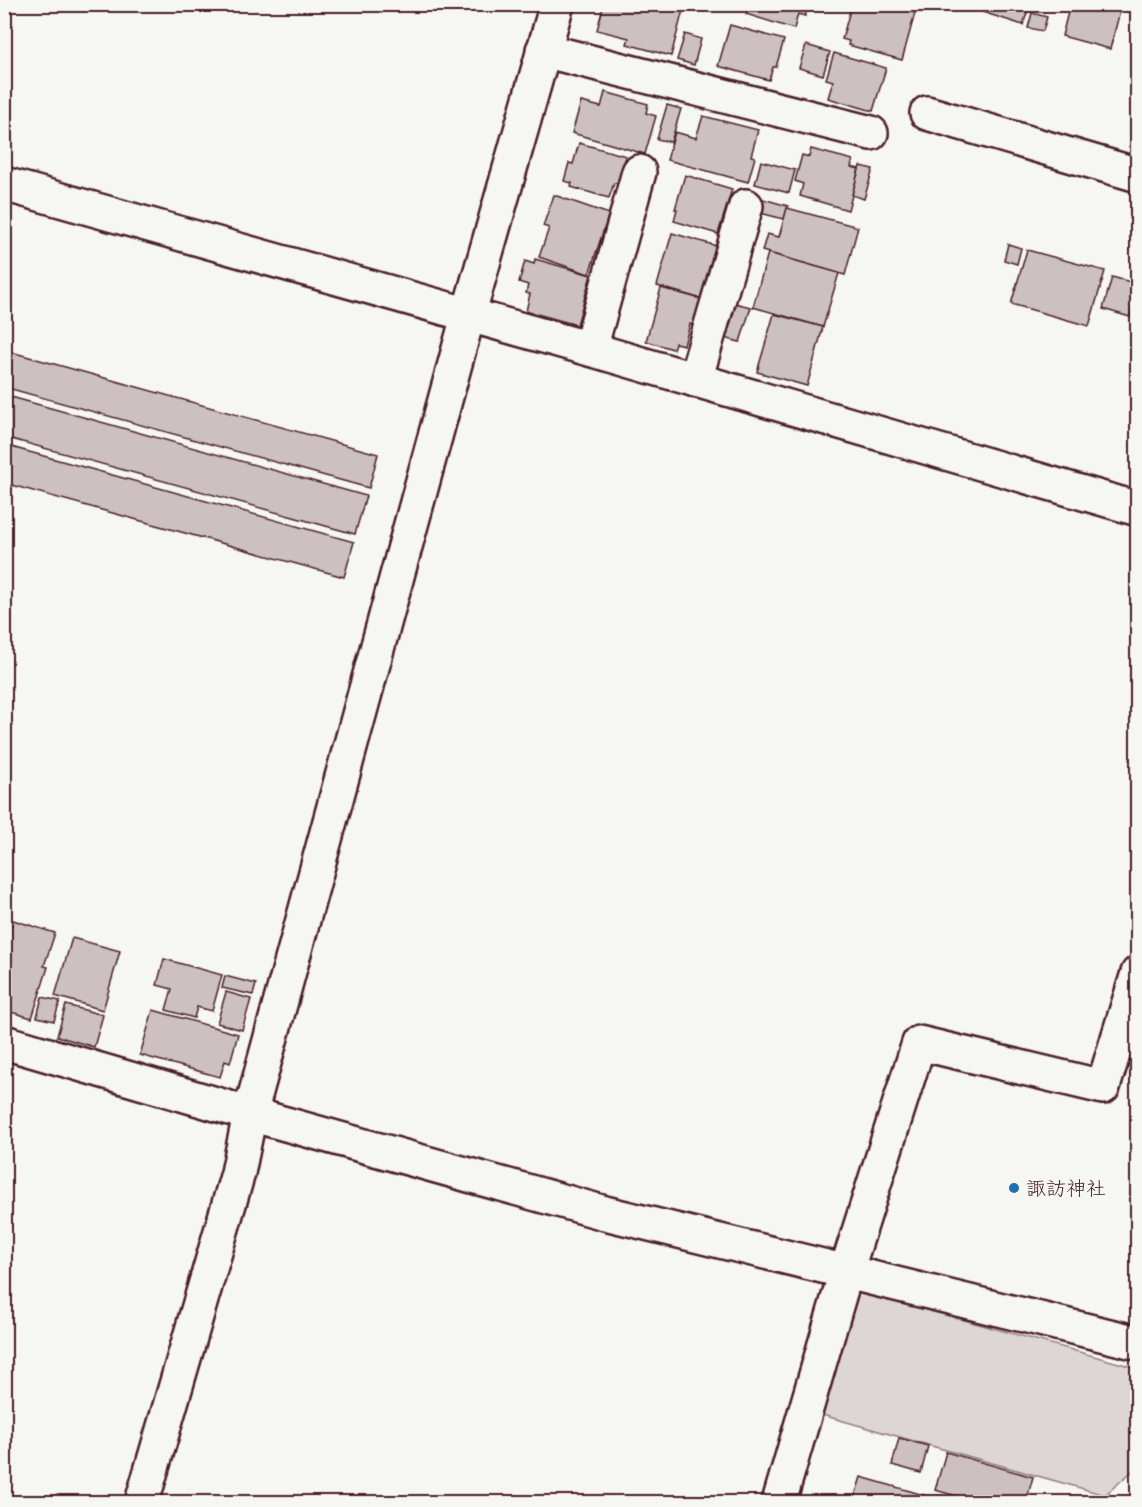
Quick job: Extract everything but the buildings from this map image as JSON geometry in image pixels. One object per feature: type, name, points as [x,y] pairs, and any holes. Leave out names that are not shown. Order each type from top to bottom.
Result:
[{"type":"street","points":[[142,1503],[238,1173],[250,1114],[468,316],[557,4]]},
{"type":"street","points":[[543,50],[871,133]]},
{"type":"street","points":[[927,113],[1137,175]]},
{"type":"street","points":[[590,349],[639,172]]},
{"type":"street","points":[[4,184],[590,349],[1137,508]]},
{"type":"street","points":[[695,380],[746,206]]},
{"type":"street","points":[[779,1503],[846,1272],[919,1043],[1103,1087],[1137,973]]},
{"type":"street","points":[[4,1042],[250,1114],[605,1213],[1137,1343]]},
{"type":"shaded area","points":[[856,1290],[1137,1368],[1137,1467],[1105,1495],[822,1415]]},
{"type":"place","name":"諏訪神社","points":[[1014,1188]]}]
